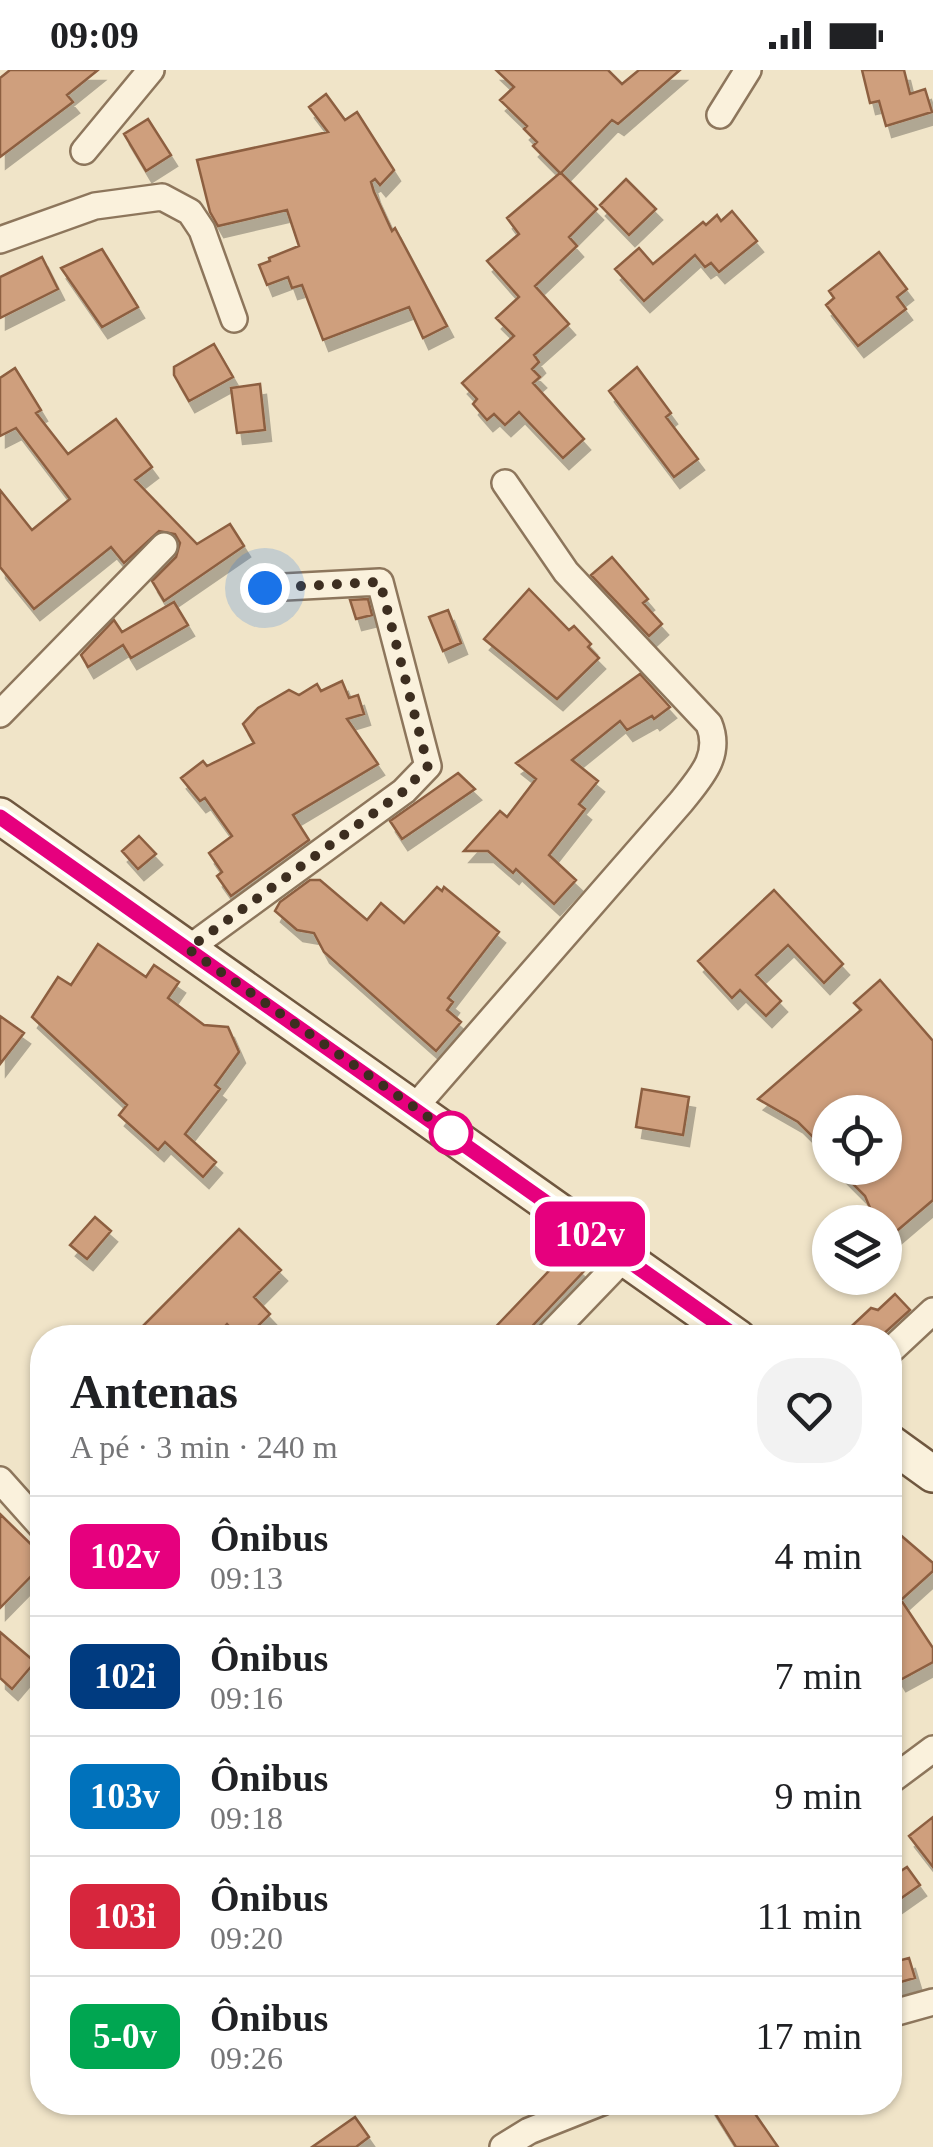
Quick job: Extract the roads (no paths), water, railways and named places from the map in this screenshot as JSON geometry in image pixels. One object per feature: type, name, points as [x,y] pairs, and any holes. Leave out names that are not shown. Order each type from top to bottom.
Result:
[{"type":"main road","points":[[0,816],[415,1106],[719,1325]]},
{"type":"main road","points":[[902,1452],[933,1474]]},
{"type":"street","points":[[84,151],[151,70]]},
{"type":"street","points":[[720,115],[748,70]]},
{"type":"street","points":[[0,240],[95,206],[162,197],[190,212],[202,230],[234,319]]},
{"type":"street","points":[[415,1106],[681,802],[707,769],[714,750],[709,724],[566,572],[504,484]]},
{"type":"street","points":[[0,714],[164,546]]},
{"type":"street","points":[[188,949],[404,791],[428,766],[380,582],[265,588]]},
{"type":"street","points":[[560,1325],[623,1259]]},
{"type":"street","points":[[902,1341],[933,1311]]},
{"type":"street","points":[[0,1480],[30,1514]]},
{"type":"street","points":[[902,1772],[933,1748]]},
{"type":"street","points":[[902,2011],[933,2002]]},
{"type":"street","points":[[503,2147],[529,2131],[569,2115]]}]
